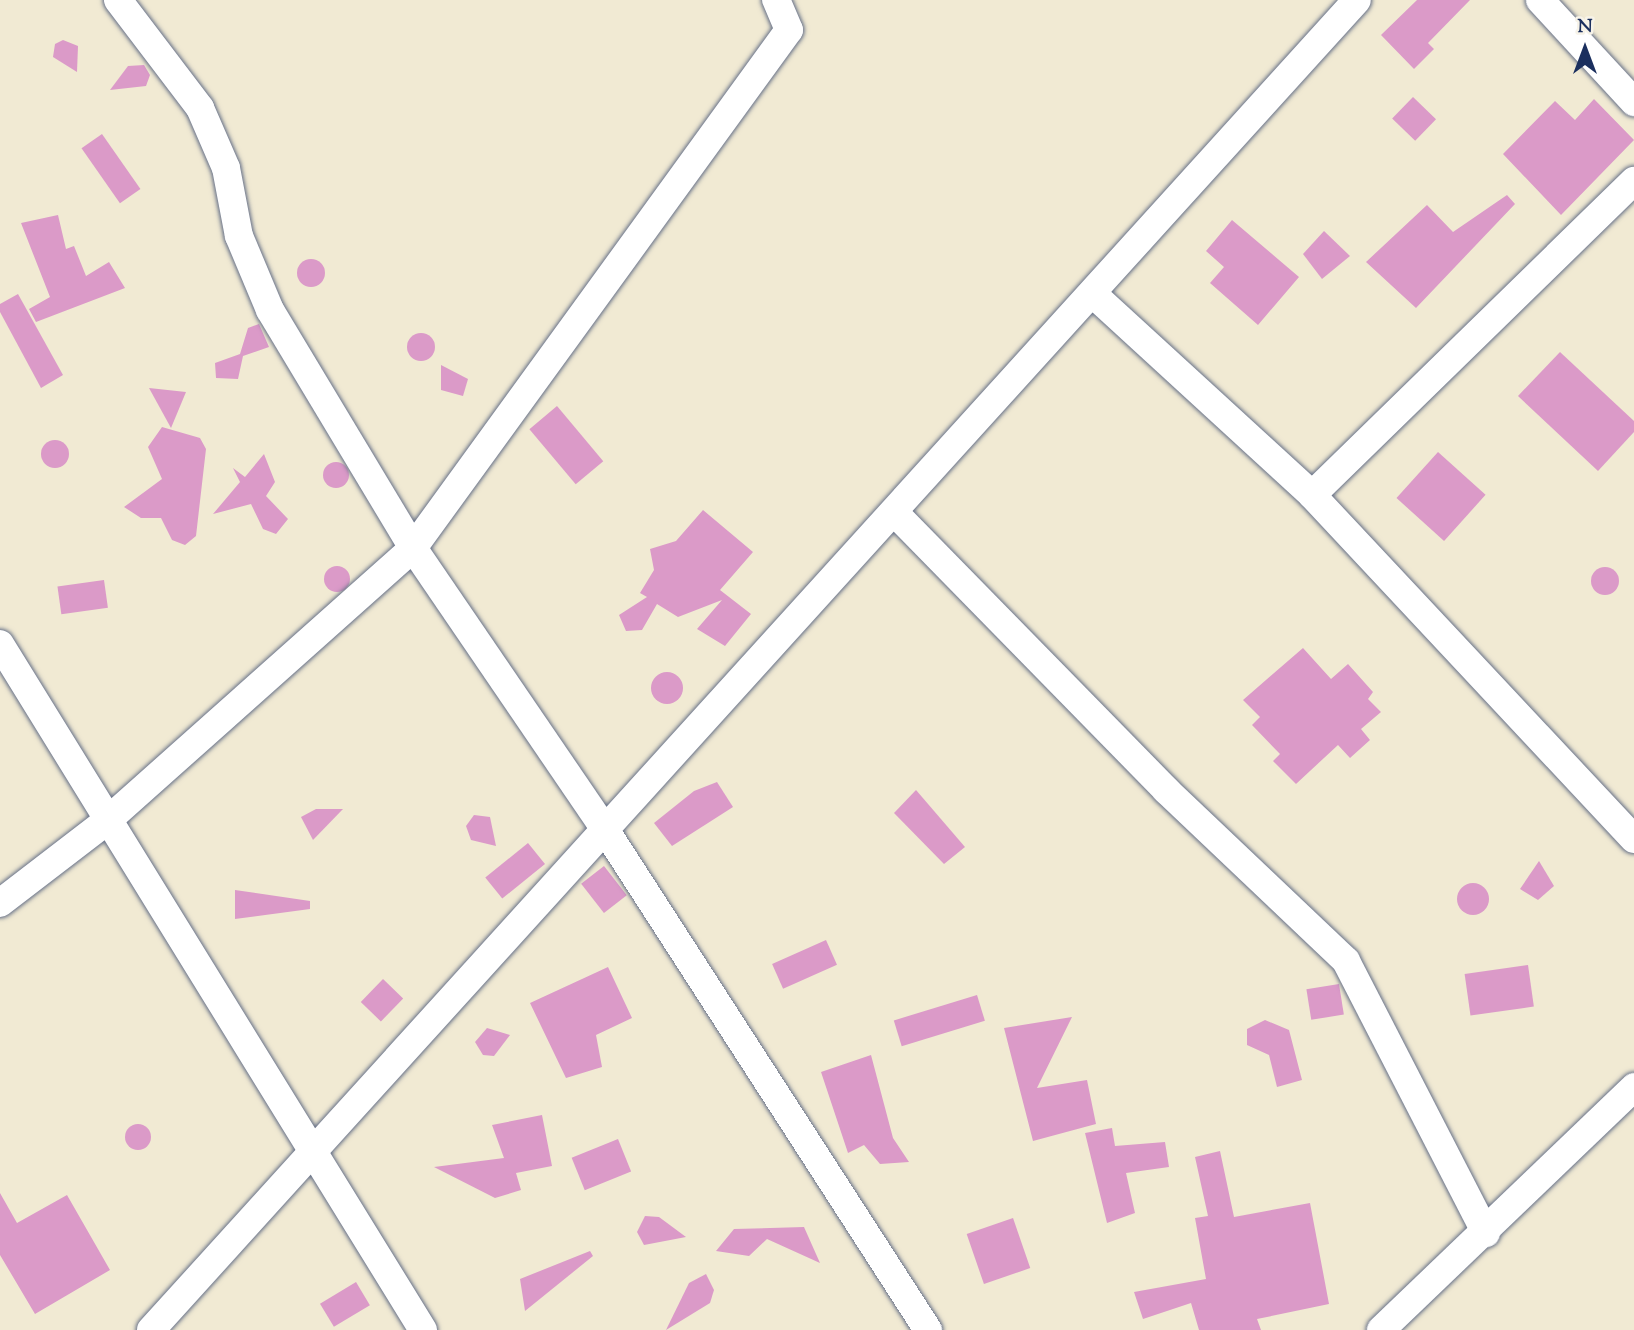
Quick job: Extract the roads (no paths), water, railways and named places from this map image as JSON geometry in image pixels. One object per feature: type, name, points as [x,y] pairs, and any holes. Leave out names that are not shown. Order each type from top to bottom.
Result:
[{"type":"street","points":[[118,0],[200,108],[226,169],[239,236],[270,310],[413,548],[606,831],[928,1330]]},
{"type":"street","points":[[0,903],[108,820],[413,548],[789,30],[776,0]]},
{"type":"street","points":[[151,1330],[895,513],[1357,0]]},
{"type":"street","points":[[1540,0],[1634,102]]},
{"type":"street","points":[[1312,495],[1634,181]]},
{"type":"street","points":[[1093,294],[1312,495],[1634,839]]},
{"type":"street","points":[[895,513],[1166,790],[1346,961],[1486,1233]]},
{"type":"street","points":[[0,644],[423,1330]]},
{"type":"street","points":[[1381,1330],[1486,1233],[1634,1087]]}]
